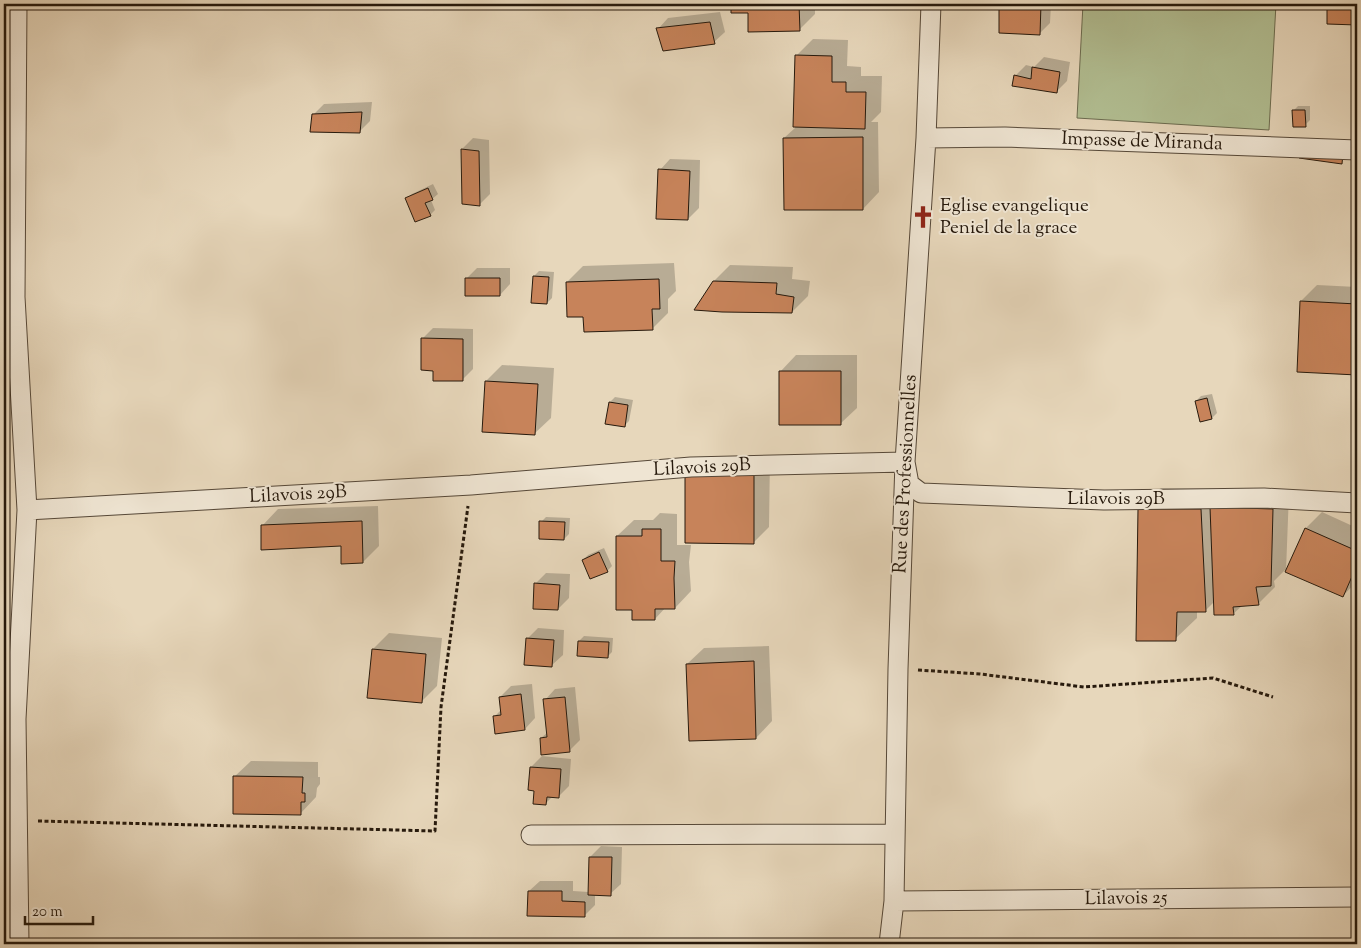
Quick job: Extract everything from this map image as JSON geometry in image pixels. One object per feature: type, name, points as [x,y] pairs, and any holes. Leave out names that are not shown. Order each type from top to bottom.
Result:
[{"type":"street","points":[[17,4],[9,296],[27,510],[16,719],[19,944]]},
{"type":"street","name":"Rue des Professionnelles","points":[[889,944],[894,901],[898,669],[905,462],[926,138],[931,4]]},
{"type":"street","name":"Impasse de Miranda","points":[[926,138],[1005,137],[1357,150]]},
{"type":"street","name":"Lilavois 29B","points":[[27,510],[471,485],[691,467],[905,462],[908,484],[920,493],[1104,500],[1264,498],[1357,503]]},
{"type":"street","points":[[531,835],[895,834]]},
{"type":"street","name":"Lilavois 25","points":[[894,901],[1357,897]]},
{"type":"path","points":[[18,820],[435,830],[441,708],[471,485]]},
{"type":"path","points":[[898,669],[980,674],[1084,687],[1213,678],[1273,697]]},
{"type":"green space","points":[[1083,4],[1276,4],[1269,130],[1077,118]]},
{"type":"building","points":[[731,4],[799,4],[800,31],[748,32],[748,13],[731,13]]},
{"type":"building","points":[[999,4],[1041,4],[1040,35],[999,33]]},
{"type":"building","points":[[1316,4],[1357,4],[1357,25],[1327,24],[1327,9],[1316,8]]},
{"type":"building","points":[[710,22],[715,44],[663,51],[656,28]]},
{"type":"building","points":[[795,55],[832,56],[832,82],[846,82],[846,92],[866,92],[865,129],[793,127]]},
{"type":"building","points":[[1032,67],[1060,72],[1057,93],[1012,86],[1014,75],[1031,79]]},
{"type":"building","points":[[1292,110],[1305,110],[1306,127],[1293,127]]},
{"type":"building","points":[[362,112],[360,133],[310,132],[312,114]]},
{"type":"building","points":[[863,137],[863,210],[784,210],[783,138]]},
{"type":"building","points":[[1300,148],[1343,153],[1342,164],[1299,158]]},
{"type":"building","points":[[461,149],[479,151],[480,206],[462,204]]},
{"type":"building","points":[[658,169],[690,171],[688,220],[656,219]]},
{"type":"building","points":[[428,188],[433,200],[425,203],[431,216],[415,222],[405,198]]},
{"type":"building","points":[[1355,222],[1357,222],[1357,283],[1352,283]]},
{"type":"building","points":[[533,276],[549,277],[547,304],[531,303]]},
{"type":"building","points":[[465,278],[500,278],[500,296],[465,296]]},
{"type":"building","points":[[659,279],[660,309],[652,309],[653,330],[584,332],[583,317],[567,317],[566,282]]},
{"type":"building","points":[[713,281],[777,283],[776,294],[794,297],[792,313],[694,310]]},
{"type":"building","points":[[1300,301],[1357,304],[1357,375],[1297,372]]},
{"type":"building","points":[[421,338],[463,339],[463,381],[433,381],[433,371],[421,370]]},
{"type":"building","points":[[779,371],[841,371],[841,425],[779,425]]},
{"type":"building","points":[[485,381],[538,384],[535,435],[482,432]]},
{"type":"building","points":[[1207,398],[1212,419],[1200,422],[1195,401]]},
{"type":"building","points":[[609,402],[628,405],[625,427],[605,424]]},
{"type":"building","points":[[685,472],[754,473],[754,544],[685,543]]},
{"type":"building","points":[[1210,507],[1273,509],[1271,586],[1256,587],[1259,605],[1233,607],[1234,615],[1214,615]]},
{"type":"building","points":[[1138,509],[1201,509],[1206,612],[1177,612],[1176,641],[1136,641]]},
{"type":"building","points":[[362,521],[363,563],[341,564],[341,546],[261,550],[261,525]]},
{"type":"building","points":[[539,521],[565,522],[564,540],[539,539]]},
{"type":"building","points":[[1305,528],[1357,551],[1357,565],[1343,597],[1285,572]]},
{"type":"building","points":[[642,529],[661,529],[661,561],[675,561],[675,609],[655,609],[655,620],[632,620],[632,610],[616,610],[616,536],[642,536]]},
{"type":"building","points":[[599,552],[608,572],[590,579],[582,560]]},
{"type":"building","points":[[534,583],[560,585],[558,610],[533,609]]},
{"type":"building","points":[[526,638],[554,640],[552,667],[524,665]]},
{"type":"building","points":[[578,641],[609,642],[608,658],[577,656]]},
{"type":"building","points":[[372,649],[426,654],[422,703],[367,698]]},
{"type":"building","points":[[754,661],[756,739],[689,741],[686,664]]},
{"type":"building","points":[[521,694],[525,730],[495,734],[493,716],[501,715],[499,697]]},
{"type":"building","points":[[565,697],[570,752],[541,755],[540,738],[547,737],[543,699]]},
{"type":"building","points":[[530,767],[561,769],[559,798],[547,797],[546,805],[533,804],[534,791],[528,790]]},
{"type":"building","points":[[233,776],[303,777],[302,793],[305,793],[305,802],[301,802],[301,815],[233,814]]},
{"type":"building","points":[[589,857],[612,857],[611,896],[588,895]]},
{"type":"building","points":[[528,891],[562,891],[562,901],[585,902],[585,917],[527,916]]},
{"type":"place","name":"Eglise evangelique Peniel de la grace","points":[[923,217]]}]
